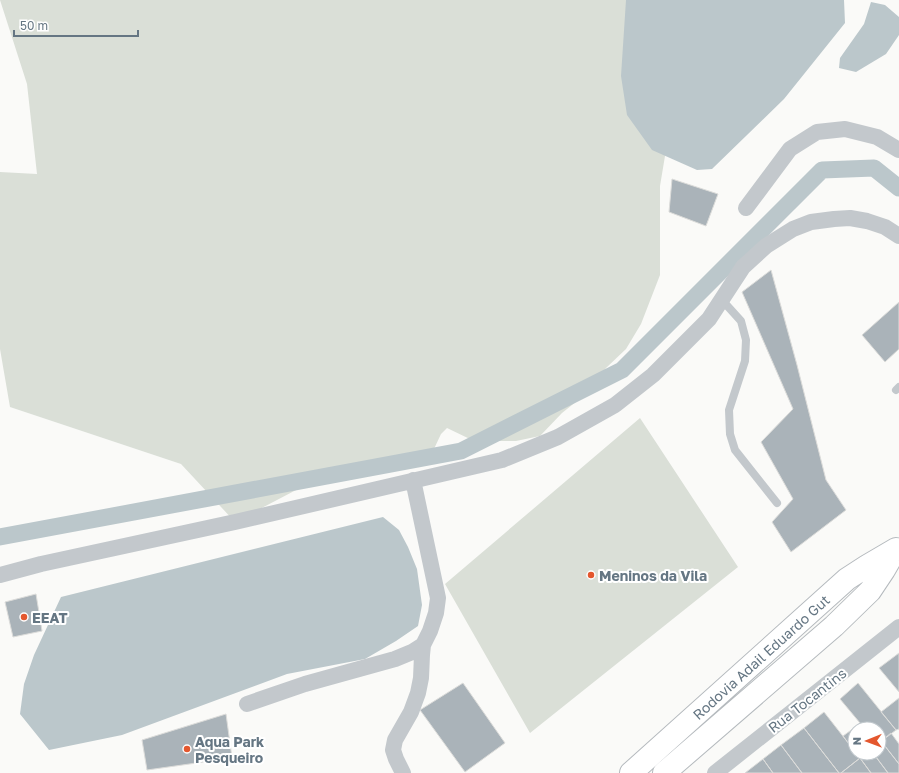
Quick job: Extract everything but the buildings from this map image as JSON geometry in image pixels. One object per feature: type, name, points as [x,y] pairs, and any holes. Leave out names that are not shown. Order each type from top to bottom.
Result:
[{"type":"main road","name":"Rodovia Adail Eduardo Gut","points":[[631,773],[847,579],[898,547]]},
{"type":"main road","name":"Rodovia Adail Eduardo Gut","points":[[664,773],[834,626],[870,591],[898,547]]},
{"type":"street","points":[[746,208],[790,149],[816,132],[845,129],[877,137],[899,150]]},
{"type":"street","points":[[0,575],[41,564],[235,522],[502,460],[558,437],[615,405],[653,375],[709,319],[743,267],[766,246],[793,229],[812,222],[850,218],[867,221],[885,227],[899,236]]},
{"type":"street","points":[[403,773],[393,750],[395,740],[411,712],[418,693],[421,678],[423,645],[436,613],[438,598],[414,480]]},
{"type":"street","name":"Rua Tocantins","points":[[715,773],[899,627]]},
{"type":"street","points":[[247,704],[305,684],[395,659],[412,652],[423,645]]},
{"type":"lane","points":[[722,300],[741,321],[746,340],[745,361],[729,410],[730,434],[735,450],[777,503]]},
{"type":"shaded area","points":[[0,0],[661,0],[672,143],[665,156],[660,186],[660,275],[641,324],[626,349],[606,368],[587,393],[562,413],[540,436],[516,441],[474,441],[447,428],[441,434],[433,451],[418,460],[387,470],[298,489],[235,522],[181,464],[10,407],[0,349],[0,172],[37,174],[27,84]]},
{"type":"shaded area","points":[[626,0],[844,0],[845,23],[784,99],[712,169],[697,170],[652,150],[627,115],[621,76]]},
{"type":"shaded area","points":[[871,2],[885,5],[899,17],[899,35],[886,54],[856,72],[839,68],[840,58],[864,24]]},
{"type":"shaded area","name":"Meninos da Vila","points":[[640,418],[738,567],[530,733],[445,584]]},
{"type":"shaded area","points":[[383,517],[399,530],[408,547],[417,569],[422,605],[418,626],[365,659],[287,674],[122,735],[49,750],[20,714],[24,684],[34,655],[61,597]]},
{"type":"waterway","points":[[0,537],[461,451],[622,370],[822,170],[874,168],[899,188]]},
{"type":"place","name":"Meninos da Vila","points":[[591,575]]},
{"type":"place","name":"EEAT","points":[[24,617]]},
{"type":"place","name":"Aqua Park Pesqueiro","points":[[187,749]]}]
